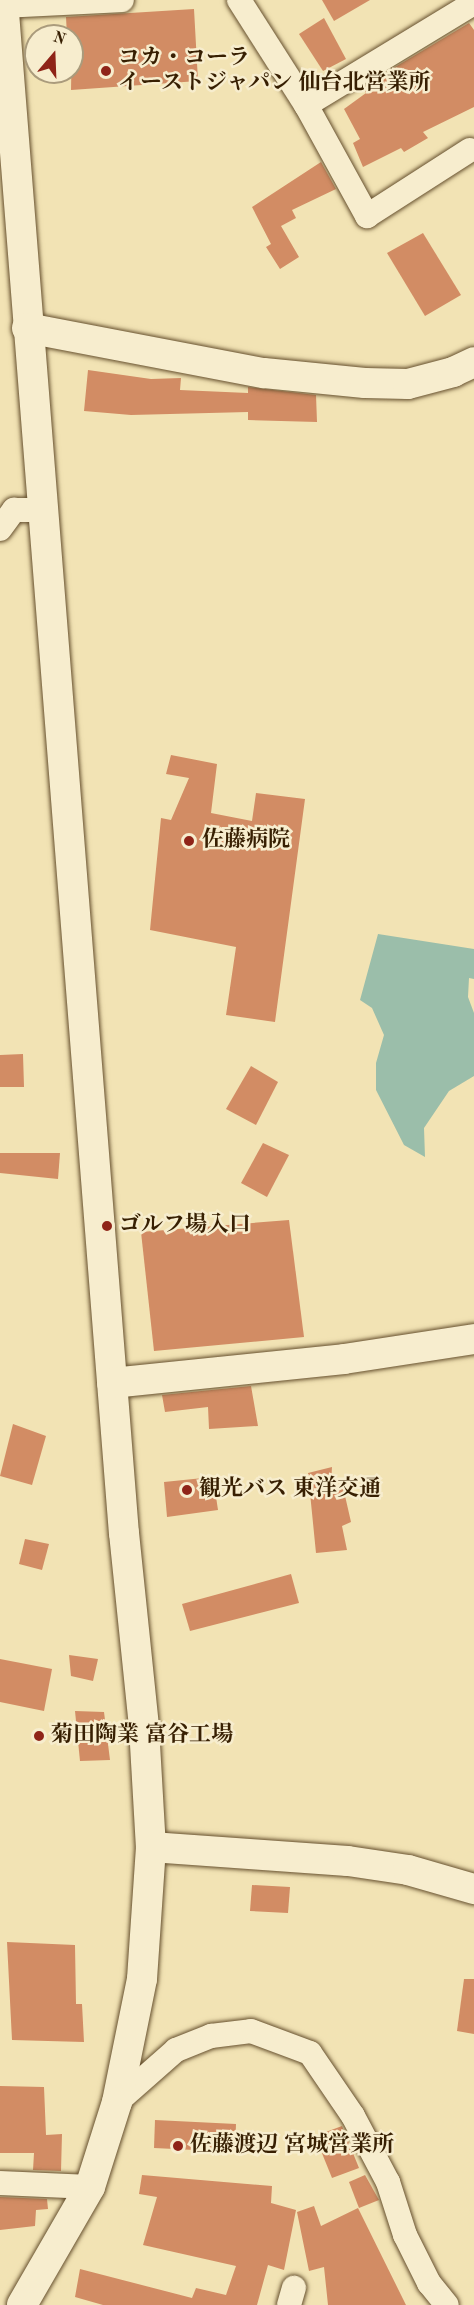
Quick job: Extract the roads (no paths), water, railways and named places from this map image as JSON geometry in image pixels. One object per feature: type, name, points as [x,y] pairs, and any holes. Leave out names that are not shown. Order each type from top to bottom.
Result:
[{"type":"street","points":[[22,2305],[90,2187],[117,2102],[142,1979],[151,1847],[144,1727],[112,1383],[14,514],[27,328],[3,3],[122,0]]},
{"type":"street","points":[[239,0],[306,105],[367,216],[471,150]]},
{"type":"street","points":[[306,105],[474,3]]},
{"type":"street","points":[[27,328],[264,373],[365,382],[408,384],[453,372],[474,362]]},
{"type":"street","points":[[112,1383],[344,1359],[474,1339]]},
{"type":"street","points":[[151,1847],[348,1861],[408,1870],[474,1889]]},
{"type":"street","points":[[117,2102],[176,2050],[211,2036],[251,2031],[310,2053],[353,2116],[387,2182],[405,2235],[429,2283],[447,2305]]},
{"type":"street","points":[[0,2183],[90,2187]]},
{"type":"place","name":"コカ・コーラ イーストジャパン 仙台北営業所","points":[[106,71]]},
{"type":"place","name":"佐藤病院","points":[[189,841]]},
{"type":"place","name":"ゴルフ場入口","points":[[107,1226]]},
{"type":"place","name":"観光バス 東洋交通","points":[[187,1490]]},
{"type":"place","name":"菊田陶業 富谷工場","points":[[39,1736]]},
{"type":"place","name":"佐藤渡辺 宮城営業所","points":[[178,2146]]}]
